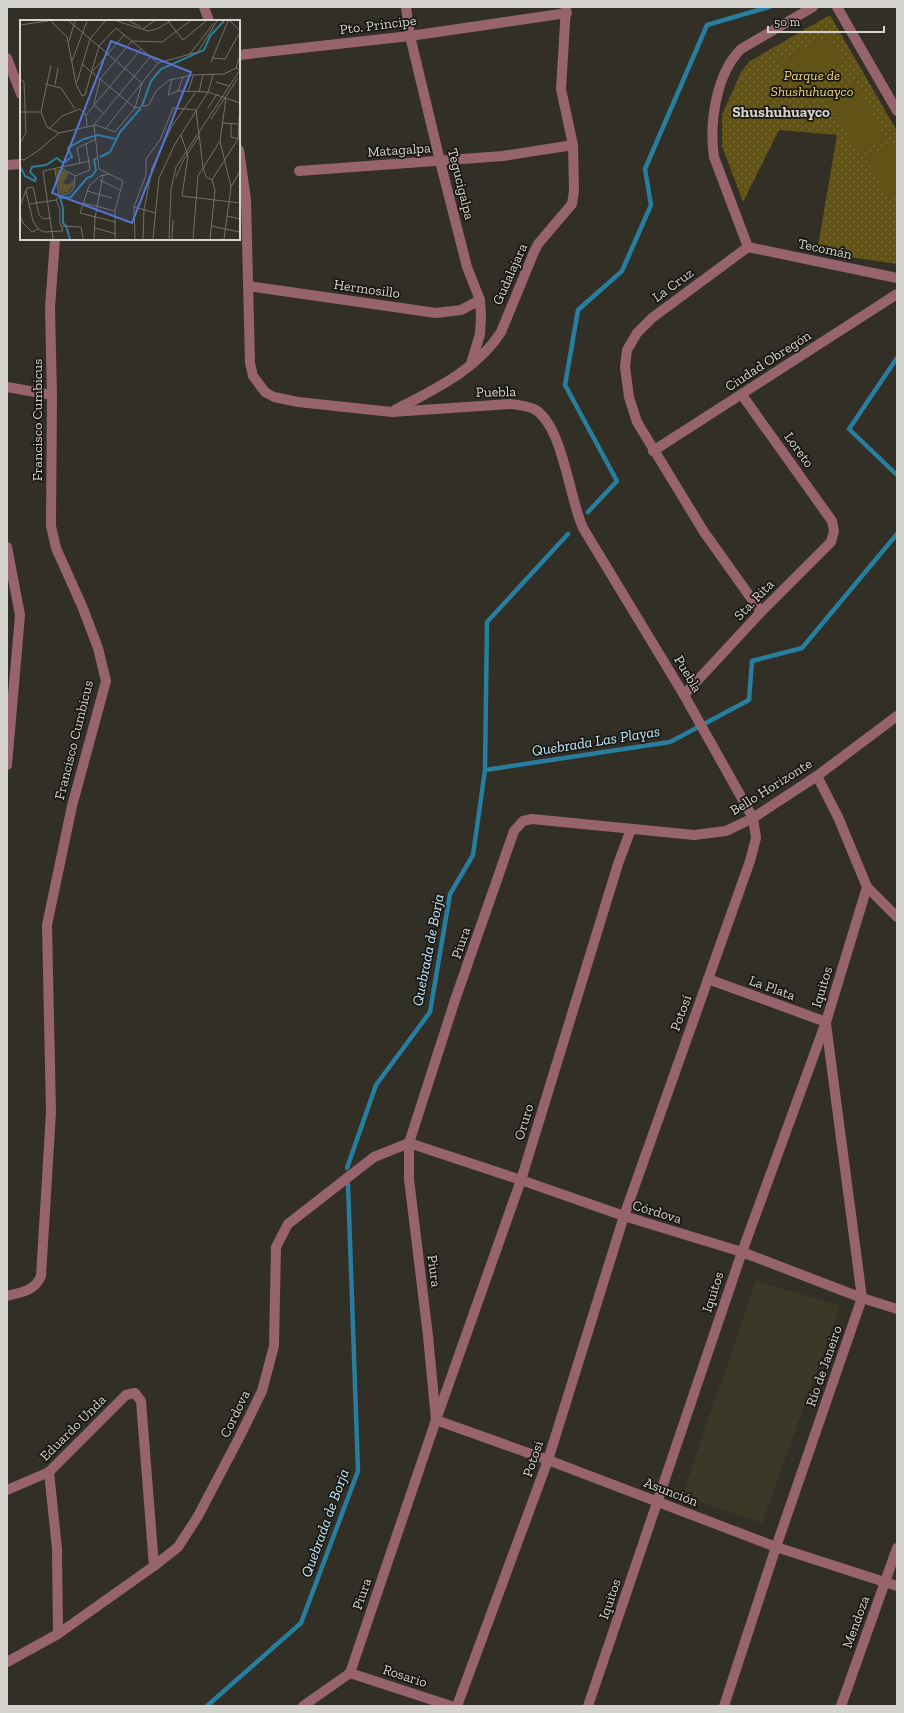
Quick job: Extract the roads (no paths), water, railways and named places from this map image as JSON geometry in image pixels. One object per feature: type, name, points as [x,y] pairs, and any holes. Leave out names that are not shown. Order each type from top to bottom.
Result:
[{"type":"street","points":[[204,7],[209,20]]},
{"type":"street","name":"Tegucigalpa","points":[[406,7],[410,36],[440,161],[467,267],[480,300],[480,334],[471,366]]},
{"type":"street","points":[[748,247],[714,157],[712,142],[712,113],[726,67],[733,56],[741,49],[813,7]]},
{"type":"street","points":[[837,7],[897,111]]},
{"type":"street","name":"Pto. Principe","points":[[240,55],[410,36],[566,10]]},
{"type":"street","name":"Gudalajara","points":[[392,412],[443,384],[471,366],[494,343],[501,332],[536,248],[572,204],[574,191],[573,145],[561,89],[566,10]]},
{"type":"street","points":[[7,58],[20,91]]},
{"type":"street","name":"Matagalpa","points":[[299,171],[502,156],[573,145]]},
{"type":"street","name":"Puebla","points":[[240,157],[246,200],[250,363],[253,376],[266,392],[274,397],[298,402],[392,412],[510,404],[535,410],[544,418],[553,430],[558,442],[577,516],[583,528],[684,695],[753,818]]},
{"type":"street","points":[[7,165],[20,164]]},
{"type":"street","name":"Francisco Cumbicus","points":[[7,1296],[28,1290],[38,1285],[41,1276],[51,1112],[47,925],[72,806],[106,681],[98,648],[82,606],[56,548],[51,526],[52,395],[50,308],[55,240]]},
{"type":"street","name":"Tecomán","points":[[748,247],[897,278]]},
{"type":"street","name":"La Cruz","points":[[748,247],[652,318],[637,333],[627,350],[625,368],[629,397],[637,422],[653,451],[704,532],[761,612]]},
{"type":"street","name":"Hermosillo","points":[[248,286],[436,313],[461,310],[480,300]]},
{"type":"street","name":"Ciudad Obregón","points":[[653,451],[897,294]]},
{"type":"street","points":[[7,386],[52,395]]},
{"type":"street","name":"Loreto","points":[[742,395],[832,521]]},
{"type":"street","name":"Sta. Rita","points":[[684,695],[761,612],[831,542],[834,531],[832,521]]},
{"type":"street","points":[[7,546],[20,615],[7,766]]},
{"type":"street","name":"Bello Horizonte","points":[[523,821],[532,819],[694,835],[726,831],[753,818],[817,776],[897,716]]},
{"type":"street","points":[[817,776],[838,817],[867,888],[897,917]]},
{"type":"street","name":"Potosí","points":[[624,1216],[750,861],[756,838],[753,818]]},
{"type":"street","name":"Piura","points":[[350,1674],[436,1420],[428,1336],[408,1179],[409,1143],[514,831],[523,821]]},
{"type":"street","name":"Oruro","points":[[436,1420],[521,1180],[616,872],[631,829]]},
{"type":"street","name":"Iquitos","points":[[588,1706],[742,1252],[826,1022],[867,888]]},
{"type":"street","name":"La Plata","points":[[708,979],[826,1022]]},
{"type":"street","name":"Río de Janeiro","points":[[724,1706],[776,1547],[862,1298],[826,1022]]},
{"type":"street","name":"Córdova","points":[[409,1143],[624,1216],[742,1252],[862,1298],[897,1309]]},
{"type":"street","name":"Cordova","points":[[7,1662],[58,1634],[154,1566],[178,1547],[198,1516],[262,1391],[274,1346],[276,1246],[288,1224],[374,1157],[409,1143]]},
{"type":"street","name":"Potosi","points":[[457,1706],[548,1460],[624,1216]]},
{"type":"street","name":"Eduardo Unda","points":[[7,1490],[49,1472],[126,1395],[136,1393],[141,1401],[154,1566]]},
{"type":"street","name":"Asunción","points":[[436,1420],[548,1460],[776,1547],[897,1586]]},
{"type":"street","points":[[49,1472],[58,1549],[58,1634]]},
{"type":"street","name":"Mendoza","points":[[841,1706],[897,1548]]},
{"type":"street","points":[[303,1706],[350,1674]]},
{"type":"street","name":"Rosario","points":[[350,1674],[451,1706]]},
{"type":"waterway","points":[[588,512],[617,481],[565,385],[578,310],[622,271],[651,205],[645,169],[707,25],[769,7]]},
{"type":"waterway","name":"Quebrada Las Playas","points":[[897,358],[849,429],[897,475]]},
{"type":"waterway","name":"Quebrada de Borja","points":[[347,1168],[376,1085],[430,1012],[450,894],[473,855],[485,770],[487,622],[568,534]]},
{"type":"waterway","name":"Quebrada Las Playas","points":[[485,770],[670,742],[749,700],[752,661],[802,648],[897,534]]},
{"type":"waterway","name":"Quebrada de Borja","points":[[207,1706],[301,1623],[358,1471],[348,1184]]},
{"type":"district","name":"Shushuhuayco","points":[[781,112]]},
{"type":"park label","name":"Parque de Shushuhuayco","points":[[812,84]]}]
